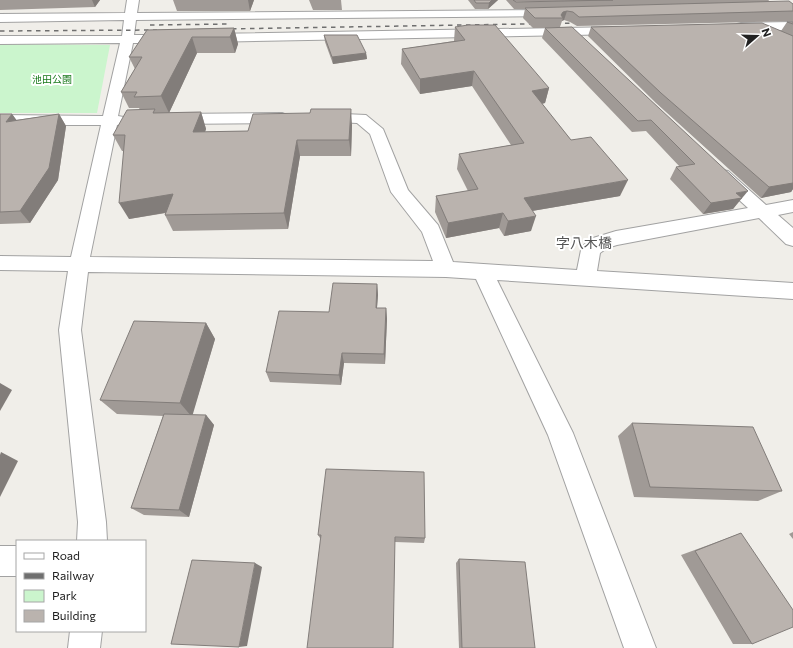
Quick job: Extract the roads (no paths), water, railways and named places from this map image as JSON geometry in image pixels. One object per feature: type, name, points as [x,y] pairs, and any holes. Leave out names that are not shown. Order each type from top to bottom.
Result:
[{"type":"street","points":[[92,540],[91,507],[70,330],[79,264],[127,40],[133,0]]},
{"type":"street","points":[[542,0],[559,12],[572,32],[587,46]]},
{"type":"street","points":[[0,18],[559,12]]},
{"type":"street","points":[[735,14],[779,37]]},
{"type":"street","points":[[728,27],[793,26]]},
{"type":"street","points":[[199,38],[635,30]]},
{"type":"street","points":[[0,40],[183,39]]},
{"type":"street","points":[[0,120],[110,121],[228,117],[361,118],[377,132],[400,192],[431,230],[446,269]]},
{"type":"street","points":[[713,167],[793,239]]},
{"type":"street","points":[[586,277],[591,250],[600,244],[616,238],[793,206]]},
{"type":"street","points":[[0,263],[446,269],[793,291]]},
{"type":"street","points":[[483,272],[560,433],[640,648]]},
{"type":"street","points":[[0,561],[16,561]]},
{"type":"street","points":[[84,648],[86,632]]},
{"type":"railway","points":[[223,29],[583,23]]},
{"type":"railway","points":[[150,25],[230,24]]},
{"type":"railway","points":[[0,31],[157,30]]},
{"type":"district","name":"字八木橋","points":[[584,243]]},
{"type":"park label","name":"池田公園","points":[[52,79]]}]
